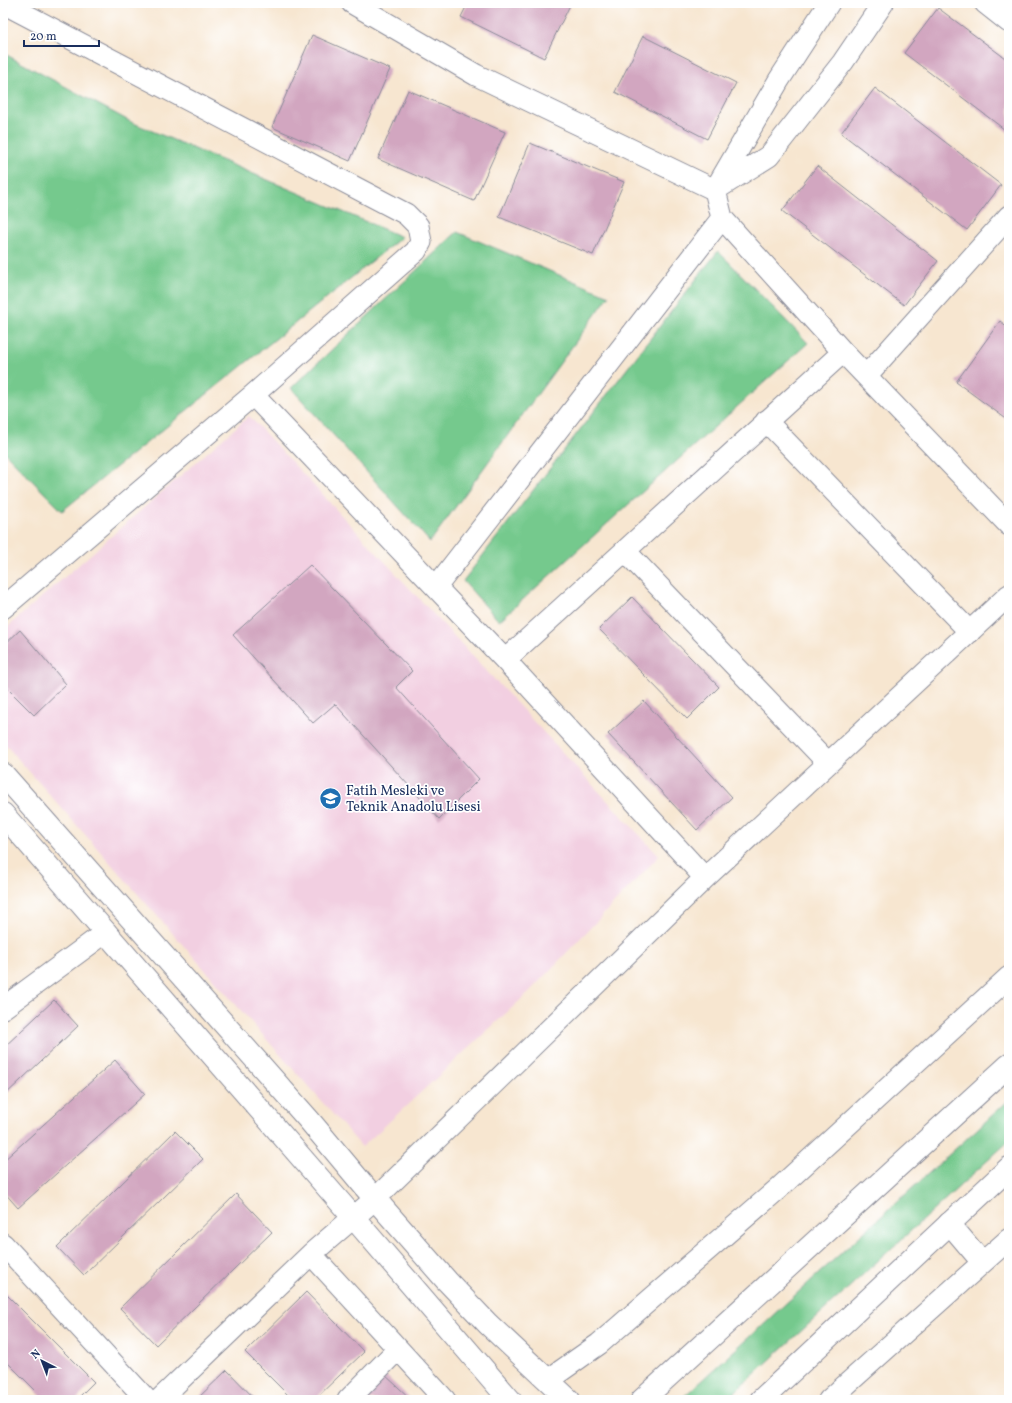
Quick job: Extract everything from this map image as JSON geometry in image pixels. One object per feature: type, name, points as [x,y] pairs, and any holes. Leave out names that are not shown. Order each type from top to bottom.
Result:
[{"type":"street","points":[[3,3],[406,214],[418,226],[421,242],[416,251],[253,395],[3,608]]},
{"type":"street","points":[[352,3],[476,74],[715,190]]},
{"type":"street","points":[[829,3],[779,80],[715,190],[722,218],[843,352],[1009,525]]},
{"type":"street","points":[[715,190],[769,156],[843,62],[883,3]]},
{"type":"street","points":[[985,3],[1009,22]]},
{"type":"street","points":[[866,376],[1009,216]]},
{"type":"street","points":[[436,587],[722,218]]},
{"type":"street","points":[[505,660],[843,352]]},
{"type":"street","points":[[253,395],[505,660],[705,878]]},
{"type":"street","points":[[766,422],[970,632]]},
{"type":"street","points":[[625,551],[828,763]]},
{"type":"street","points":[[160,1400],[311,1254],[375,1199],[705,878],[1009,595]]},
{"type":"street","points":[[3,774],[309,1120],[375,1199],[457,1292],[488,1324],[569,1400]]},
{"type":"street","points":[[3,814],[510,1400]]},
{"type":"street","points":[[3,1008],[106,932]]},
{"type":"street","points":[[548,1380],[599,1344],[779,1188],[1009,977]]},
{"type":"street","points":[[642,1400],[1009,1065]]},
{"type":"street","points":[[761,1400],[1009,1168]]},
{"type":"street","points":[[949,1223],[982,1262]]},
{"type":"street","points":[[3,1244],[147,1400]]},
{"type":"street","points":[[829,1400],[982,1262],[1007,1244]]},
{"type":"street","points":[[311,1254],[445,1400]]},
{"type":"street","points":[[348,1400],[398,1350]]},
{"type":"shaded area","name":"Fatih Mesleki ve Teknik Anadolu Lisesi","points":[[249,416],[659,856],[530,991],[362,1147],[3,742],[3,631]]},
{"type":"green space","points":[[3,53],[131,122],[402,237],[62,511],[3,451]]},
{"type":"green space","points":[[457,232],[609,296],[430,542],[291,388]]},
{"type":"green space","points":[[718,251],[808,343],[499,621],[463,581]]},
{"type":"green space","points":[[1009,1100],[1009,1141],[726,1400],[680,1400]]},
{"type":"building","points":[[468,3],[571,3],[544,58],[461,17]]},
{"type":"building","points":[[938,8],[1009,61],[1009,133],[904,53]]},
{"type":"building","points":[[312,35],[390,69],[350,161],[272,127]]},
{"type":"building","points":[[643,36],[736,83],[707,139],[615,92]]},
{"type":"building","points":[[875,88],[1001,185],[967,230],[841,133]]},
{"type":"building","points":[[408,90],[505,132],[474,201],[378,159]]},
{"type":"building","points":[[530,143],[624,182],[593,255],[499,217]]},
{"type":"building","points":[[817,166],[938,261],[904,305],[782,211]]},
{"type":"building","points":[[1000,321],[1009,328],[1009,421],[956,382]]},
{"type":"building","points":[[310,565],[412,671],[396,687],[479,779],[439,819],[335,704],[313,723],[233,635]]},
{"type":"building","points":[[632,597],[719,687],[687,719],[599,629]]},
{"type":"building","points":[[20,630],[66,684],[34,715],[3,684],[3,646]]},
{"type":"building","points":[[644,701],[732,797],[697,830],[608,734]]},
{"type":"building","points":[[54,1000],[78,1026],[3,1097],[3,1048]]},
{"type":"building","points":[[115,1060],[145,1094],[18,1208],[3,1191],[3,1161]]},
{"type":"building","points":[[175,1131],[203,1159],[84,1275],[57,1247]]},
{"type":"building","points":[[236,1194],[272,1232],[156,1345],[120,1308]]},
{"type":"building","points":[[3,1291],[94,1382],[76,1400],[45,1400],[3,1358]]},
{"type":"building","points":[[306,1292],[364,1352],[314,1400],[293,1400],[245,1352]]},
{"type":"building","points":[[227,1370],[256,1400],[196,1400]]},
{"type":"building","points":[[384,1374],[412,1400],[360,1400]]},
{"type":"place","name":"Fatih Mesleki ve Teknik Anadolu Lisesi","points":[[330,799]]}]
